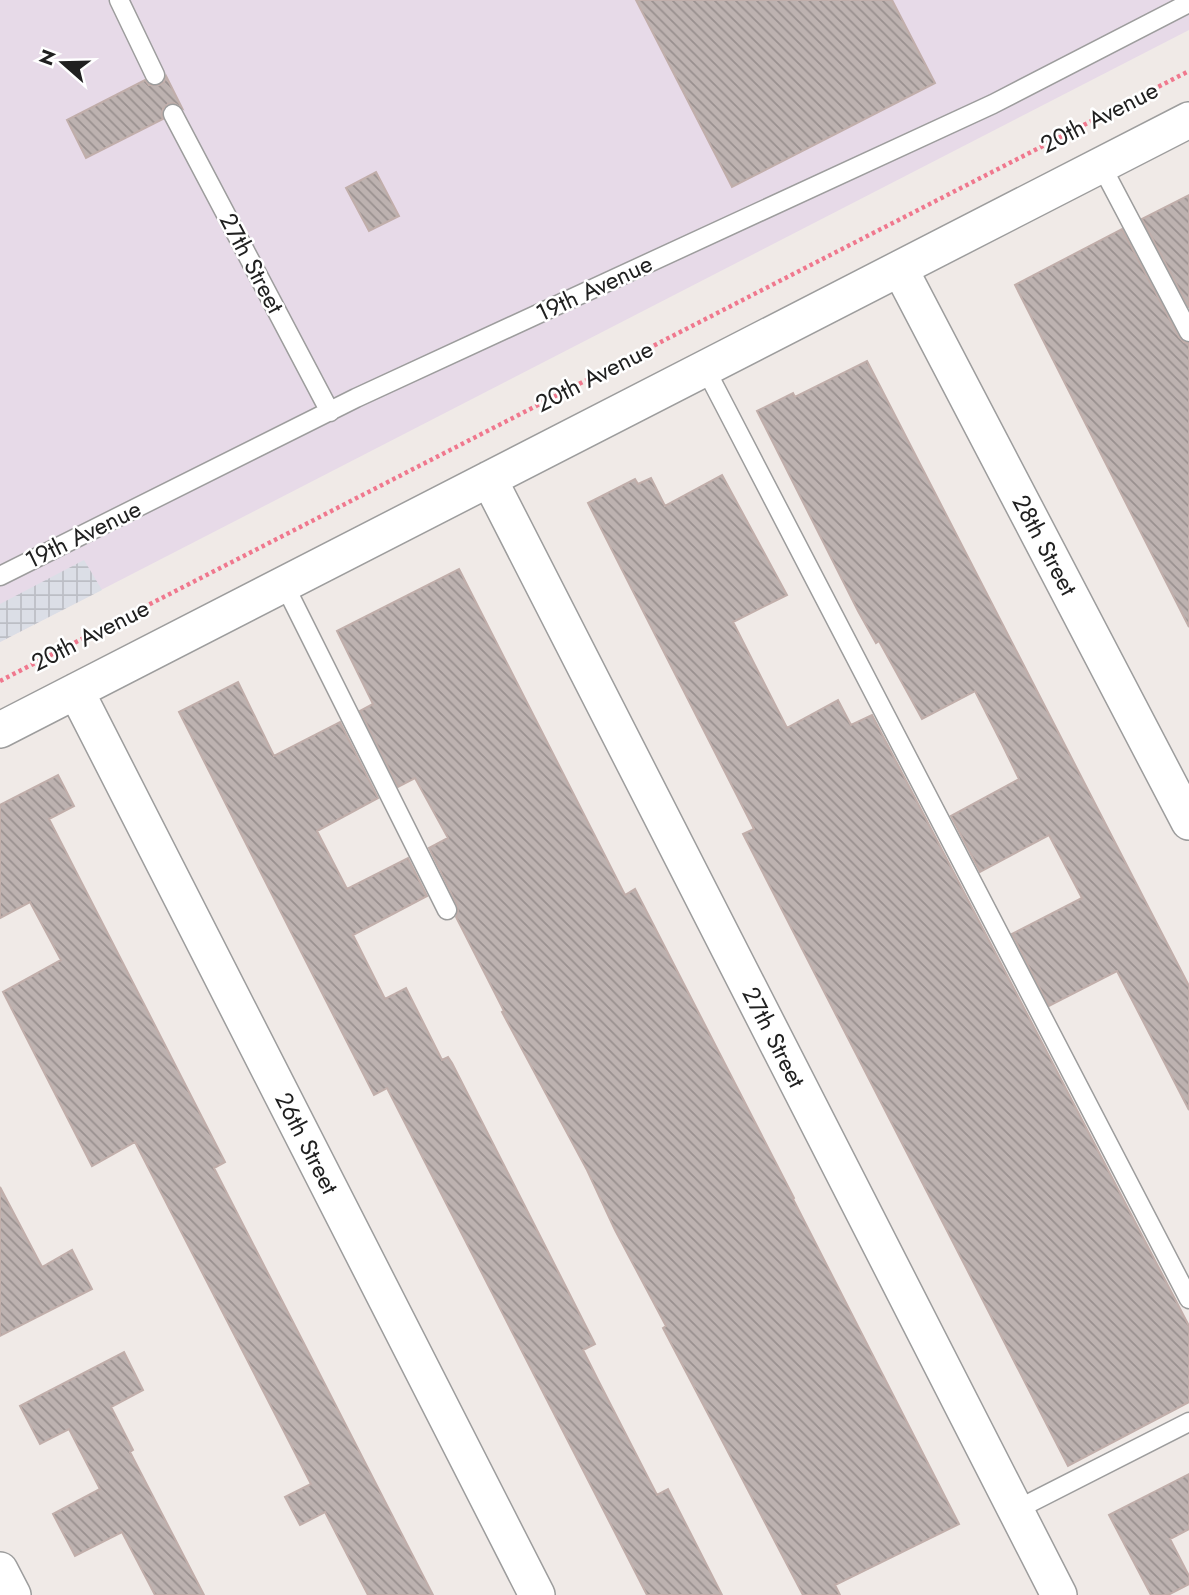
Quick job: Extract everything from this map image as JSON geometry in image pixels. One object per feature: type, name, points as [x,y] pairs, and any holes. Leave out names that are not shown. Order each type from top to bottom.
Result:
[{"type":"street","name":"20th Avenue","points":[[0,730],[1189,120]]},
{"type":"street","name":"28th Street","points":[[900,269],[1189,822]]},
{"type":"street","name":"27th Street","points":[[489,479],[1059,1595]]},
{"type":"street","name":"26th Street","points":[[76,691],[537,1595]]},
{"type":"street","points":[[0,1570],[13,1595]]},
{"type":"lane","points":[[119,0],[155,75]]},
{"type":"lane","name":"19th Avenue","points":[[0,576],[356,398],[993,104],[1189,3]]},
{"type":"lane","name":"27th Street","points":[[173,114],[330,412]]},
{"type":"lane","points":[[1101,165],[1189,332]]},
{"type":"lane","points":[[705,368],[1189,1299]]},
{"type":"lane","points":[[284,584],[447,910]]},
{"type":"lane","points":[[1016,1510],[1189,1422]]},
{"type":"path","name":"20th Avenue","points":[[0,681],[1189,71]]},
{"type":"shaded area","points":[[0,0],[1189,0],[1189,30],[0,642]]},
{"type":"shaded area","points":[[84,560],[102,590],[0,642],[0,604]]},
{"type":"building","points":[[636,0],[892,0],[935,83],[732,187]]},
{"type":"building","points":[[166,76],[182,108],[174,103],[168,104],[163,109],[163,119],[86,158],[67,120],[145,80],[149,85],[159,85],[164,82]]},
{"type":"building","points":[[376,172],[399,216],[369,231],[346,188]]},
{"type":"building","points":[[1189,195],[1189,308],[1142,219]]},
{"type":"building","points":[[1122,229],[1179,337],[1189,343],[1189,627],[1015,285]]},
{"type":"building","points":[[867,361],[1189,986],[1189,1110],[1117,971],[1049,1006],[1012,934],[1082,898],[1049,835],[980,872],[951,816],[1019,779],[975,691],[922,719],[879,641],[876,643],[858,611],[757,411],[793,393],[795,397]]},
{"type":"building","points":[[722,475],[787,595],[733,622],[787,728],[838,700],[851,725],[872,715],[1189,1326],[1189,1402],[1068,1466],[743,834],[754,829],[588,503],[635,479],[638,484],[651,478],[665,506]]},
{"type":"building","points":[[459,569],[625,895],[635,889],[959,1524],[835,1585],[840,1595],[803,1595],[663,1328],[666,1326],[615,1230],[587,1170],[502,1012],[504,1011],[456,917],[457,905],[429,848],[448,838],[415,778],[398,787],[360,711],[373,704],[337,631]]},
{"type":"building","points":[[238,682],[274,756],[340,722],[378,798],[317,831],[347,889],[408,858],[427,896],[353,935],[385,999],[406,988],[442,1060],[448,1057],[452,1063],[595,1344],[583,1350],[598,1380],[657,1495],[668,1489],[722,1595],[647,1595],[387,1088],[374,1095],[179,712]]},
{"type":"building","points":[[58,775],[74,806],[49,819],[225,1162],[214,1168],[433,1595],[368,1595],[325,1512],[300,1525],[285,1497],[311,1484],[135,1142],[92,1166],[3,992],[61,960],[30,902],[0,918],[0,805]]},
{"type":"building","points":[[0,1187],[42,1267],[72,1250],[92,1289],[0,1336]]},
{"type":"building","points":[[124,1352],[143,1390],[111,1407],[133,1450],[130,1452],[204,1595],[155,1595],[122,1532],[75,1556],[53,1514],[100,1489],[69,1429],[40,1444],[20,1406]]},
{"type":"building","points":[[1189,1474],[1189,1529],[1170,1539],[1189,1576],[1189,1584],[1168,1595],[1151,1595],[1109,1515]]}]
